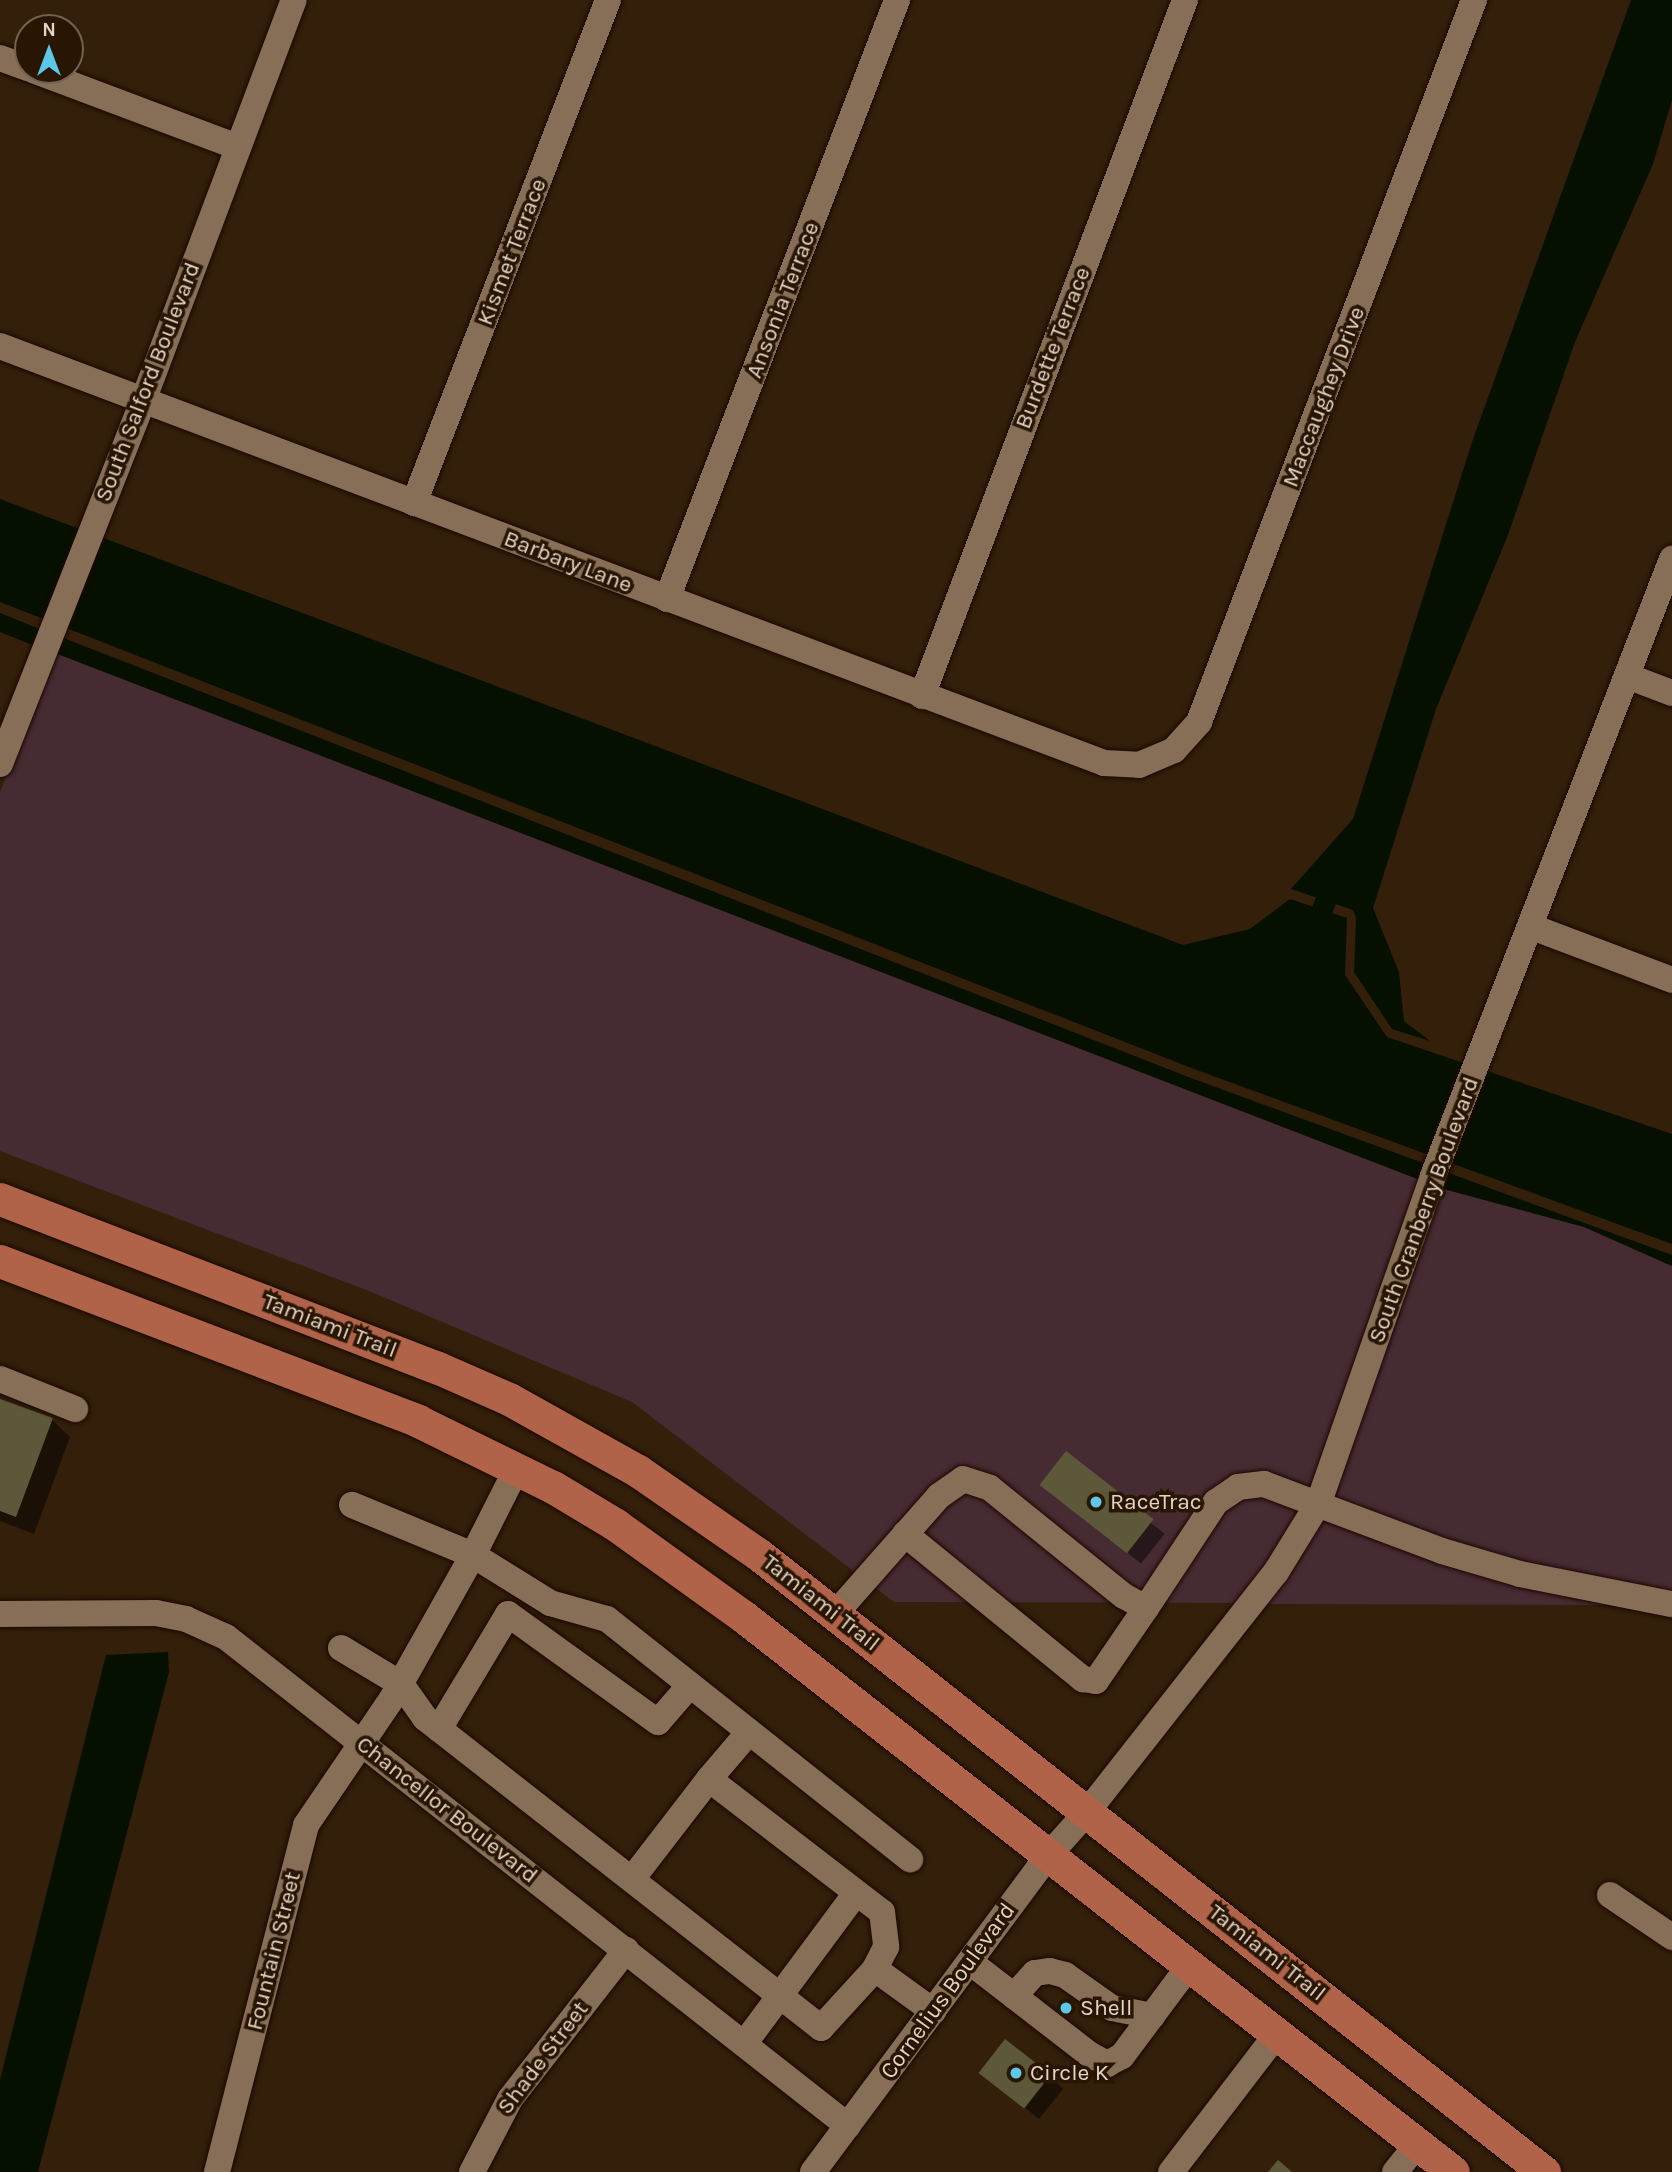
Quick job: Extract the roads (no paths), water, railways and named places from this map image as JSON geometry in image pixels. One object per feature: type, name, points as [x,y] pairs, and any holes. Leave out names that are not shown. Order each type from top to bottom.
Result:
[{"type":"main road","name":"Tamiami Trail","points":[[0,1199],[436,1367],[509,1399],[586,1440],[684,1502],[835,1614],[1544,2172]]},
{"type":"main road","points":[[0,1261],[418,1421],[517,1468],[616,1525],[683,1570],[1453,2172]]},
{"type":"street","name":"South Salford Boulevard","points":[[0,764],[143,401],[294,0]]},
{"type":"street","name":"Kismet Terrace","points":[[414,503],[608,0]]},
{"type":"street","name":"Ansonia Terrace","points":[[667,599],[897,0]]},
{"type":"street","name":"Burdette Terrace","points":[[922,696],[1185,0]]},
{"type":"street","name":"Maccaughey Drive","points":[[1139,765],[1174,750],[1199,722],[1474,0]]},
{"type":"street","points":[[70,84],[238,147]]},
{"type":"street","name":"Barbary Lane","points":[[0,346],[1104,763],[1139,765]]},
{"type":"street","name":"South Cranberry Boulevard","points":[[1087,1812],[1276,1572],[1319,1502],[1433,1176],[1532,928],[1672,559]]},
{"type":"street","points":[[1628,676],[1672,693]]},
{"type":"street","points":[[1532,928],[1672,981]]},
{"type":"street","points":[[0,1379],[75,1409]]},
{"type":"street","name":"Fountain Street","points":[[217,2172],[306,1825],[322,1798],[364,1745],[401,1684],[473,1555],[517,1468]]},
{"type":"street","points":[[835,1614],[939,1496],[963,1479],[990,1488],[1124,1596],[1146,1608]]},
{"type":"street","points":[[905,1534],[1083,1679],[1096,1681],[1216,1502],[1238,1487],[1264,1484],[1319,1502],[1394,1534],[1520,1574],[1672,1604]]},
{"type":"street","points":[[352,1505],[473,1555],[551,1603],[607,1619],[910,1859]]},
{"type":"street","name":"Chancellor Boulevard","points":[[0,1614],[156,1613],[197,1623],[226,1637],[848,2126]]},
{"type":"street","points":[[439,1729],[508,1614],[658,1722],[690,1685]]},
{"type":"street","points":[[341,1648],[401,1684],[425,1718],[821,2028],[875,1969],[886,1947],[881,1912],[709,1779]]},
{"type":"street","points":[[632,1880],[748,1732]]},
{"type":"street","name":"Cornelius Boulevard","points":[[813,2172],[1048,1856],[1087,1812]]},
{"type":"street","points":[[744,2044],[856,1893]]},
{"type":"street","points":[[1610,1895],[1672,1937]]},
{"type":"street","name":"Shade Street","points":[[472,2172],[510,2099],[626,1951]]},
{"type":"street","points":[[970,1962],[1089,2054],[1107,2064],[1122,2056],[1189,1966]]},
{"type":"street","points":[[875,1969],[933,2011]]},
{"type":"street","points":[[1014,1996],[1035,1973],[1050,1971],[1065,1975],[1112,2008],[1152,2016]]},
{"type":"street","points":[[1171,2172],[1277,2034]]},
{"type":"street","points":[[1395,2172],[1418,2144]]},
{"type":"waterway","points":[[1322,909],[1335,875]]},
{"type":"place","name":"RaceTrac","points":[[1096,1502]]},
{"type":"place","name":"Shell","points":[[1066,2008]]},
{"type":"place","name":"Circle K","points":[[1016,2073]]}]
